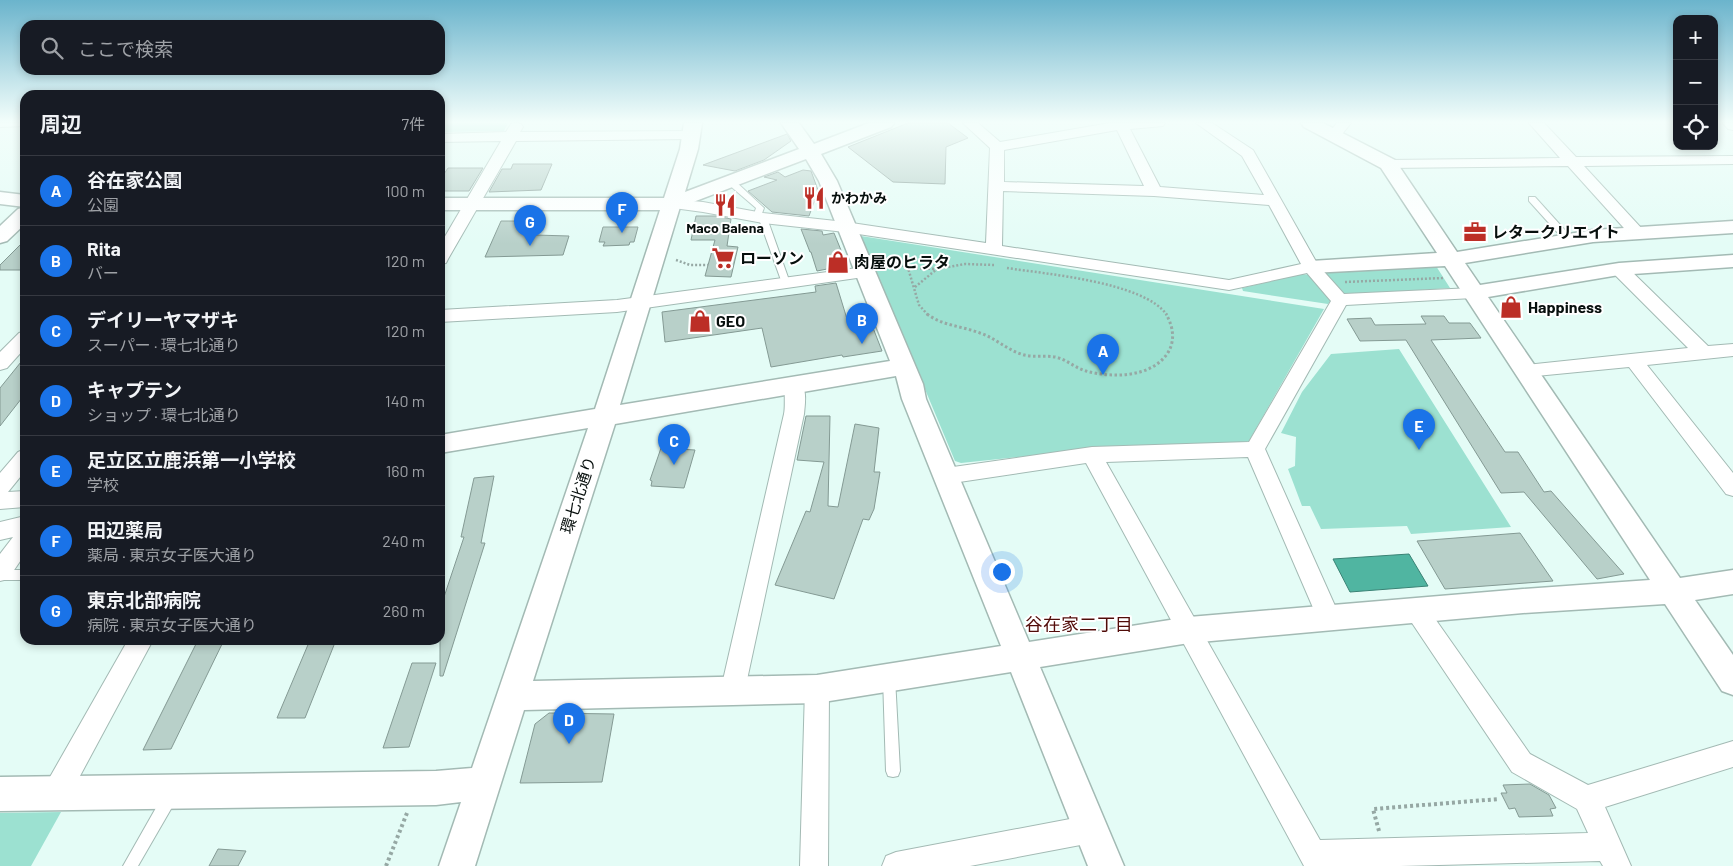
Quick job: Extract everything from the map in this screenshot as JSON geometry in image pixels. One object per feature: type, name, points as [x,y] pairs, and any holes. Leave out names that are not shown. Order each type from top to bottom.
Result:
[{"type":"street","points":[[445,251],[496,163]]},
{"type":"street","name":"環七北通り","points":[[458,866],[641,303],[683,163]]},
{"type":"street","points":[[672,204],[781,163]]},
{"type":"street","points":[[818,163],[825,175],[846,226],[869,262],[914,399],[1106,866]]},
{"type":"street","points":[[994,250],[998,163]]},
{"type":"street","points":[[1140,163],[1154,191]]},
{"type":"street","points":[[1254,163],[1311,267],[1340,291],[1472,293],[1619,269],[1733,261]]},
{"type":"street","points":[[1388,164],[1442,163]]},
{"type":"street","points":[[1573,163],[1666,265]]},
{"type":"street","points":[[1388,164],[1451,268],[1472,293],[1526,371],[1733,681]]},
{"type":"street","points":[[997,186],[1154,191],[1275,201]]},
{"type":"street","points":[[0,198],[20,201]]},
{"type":"street","points":[[0,206],[20,203]]},
{"type":"street","points":[[445,204],[672,204],[703,207],[760,217],[846,226],[1229,286],[1311,267],[1451,268],[1593,236],[1733,227]]},
{"type":"street","points":[[0,237],[20,218]]},
{"type":"street","points":[[445,316],[641,303],[786,283],[869,262]]},
{"type":"street","points":[[1619,269],[1704,353]]},
{"type":"street","points":[[1255,448],[1340,291]]},
{"type":"street","points":[[0,364],[20,342]]},
{"type":"street","points":[[1526,371],[1733,350]]},
{"type":"street","points":[[1634,361],[1733,488]]},
{"type":"street","points":[[445,443],[904,367]]},
{"type":"street","points":[[734,690],[794,414],[796,399],[794,386]]},
{"type":"street","points":[[946,476],[1092,456],[1255,448]]},
{"type":"street","points":[[1255,448],[1328,617]]},
{"type":"street","points":[[1092,456],[1315,860],[1384,853],[1613,857],[1587,799],[1521,762],[1416,610]]},
{"type":"street","points":[[0,487],[20,463]]},
{"type":"street","points":[[0,501],[20,499]]},
{"type":"street","points":[[0,530],[20,526]]},
{"type":"street","points":[[0,574],[20,544]]},
{"type":"street","points":[[513,696],[817,689],[1189,630],[1328,617],[1674,591],[1733,582]]},
{"type":"street","points":[[56,793],[138,645]]},
{"type":"street","points":[[814,866],[817,689]]},
{"type":"street","points":[[1587,799],[1733,754]]},
{"type":"street","points":[[0,794],[175,790],[436,788],[484,784]]},
{"type":"street","points":[[896,866],[1090,829]]},
{"type":"lane","points":[[731,182],[760,208],[760,217],[786,283]]},
{"type":"lane","points":[[1532,199],[1570,240]]},
{"type":"lane","points":[[0,574],[20,574]]},
{"type":"lane","points":[[889,677],[893,771]]},
{"type":"lane","points":[[130,866],[175,790]]},
{"type":"path","points":[[676,260],[690,265],[708,265]]},
{"type":"path","points":[[869,262],[908,268],[937,269],[965,264],[994,265],[1087,282],[1139,294],[1158,304],[1173,326],[1173,340],[1169,351],[1148,370],[1131,374],[1086,370],[1058,358],[1033,357],[1019,354],[978,332],[936,319],[919,307],[915,287],[910,279],[908,268]]},
{"type":"path","points":[[1340,291],[1451,268]]},
{"type":"path","points":[[915,287],[937,269]]},
{"type":"path","points":[[1384,853],[1373,809],[1499,799]]},
{"type":"path","points":[[386,866],[410,806]]},
{"type":"shaded area","points":[[861,236],[1324,309],[1249,441],[1244,443],[1096,449],[961,463],[955,461]]},
{"type":"shaded area","points":[[1436,266],[1450,288],[1349,295],[1344,293],[1325,274],[1325,272]]},
{"type":"shaded area","points":[[1302,274],[1310,275],[1332,299],[1328,304],[1243,291],[1242,288]]},
{"type":"shaded area","points":[[1399,349],[1511,527],[1411,534],[1407,526],[1321,529],[1310,506],[1302,506],[1288,469],[1295,466],[1296,437],[1281,433],[1302,392],[1331,354]]},
{"type":"shaded area","points":[[1409,554],[1428,586],[1350,592],[1333,559]]},
{"type":"shaded area","points":[[61,812],[31,866],[0,866],[0,813]]},
{"type":"building","points":[[707,163],[755,163],[735,171],[703,165]]},
{"type":"building","points":[[869,163],[946,163],[945,184],[893,182]]},
{"type":"building","points":[[513,164],[552,164],[541,190],[489,192],[502,169],[511,169]]},
{"type":"building","points":[[448,168],[483,168],[469,191],[445,191],[445,172]]},
{"type":"building","points":[[803,170],[811,171],[822,201],[814,202],[809,216],[772,212],[748,191],[777,180],[764,177],[778,172],[785,177]]},
{"type":"building","points":[[696,216],[716,216],[731,219],[727,246],[738,247],[731,277],[705,276],[715,240],[691,240]]},
{"type":"building","points":[[501,221],[536,221],[532,230],[537,230],[535,235],[569,236],[563,255],[485,257]]},
{"type":"building","points":[[603,227],[638,227],[634,242],[630,242],[629,245],[603,246],[605,242],[599,242]]},
{"type":"building","points":[[801,229],[822,231],[823,235],[834,233],[847,265],[817,271]]},
{"type":"building","points":[[20,245],[20,270],[0,270],[0,265]]},
{"type":"building","points":[[836,283],[847,319],[868,315],[882,351],[843,357],[842,355],[771,367],[762,328],[665,342],[662,312],[816,292],[815,286]]},
{"type":"building","points":[[1421,316],[1444,316],[1449,323],[1470,323],[1481,338],[1431,340],[1505,452],[1518,452],[1544,492],[1551,491],[1624,574],[1597,579],[1524,492],[1501,493],[1406,340],[1360,341],[1347,319],[1371,318],[1375,325],[1426,324]]},
{"type":"building","points":[[20,363],[20,400],[0,426],[0,388]]},
{"type":"building","points":[[806,416],[830,416],[828,506],[838,507],[855,424],[879,428],[874,472],[880,472],[874,509],[869,520],[863,519],[834,599],[775,585],[806,511],[810,512],[824,462],[797,460]]},
{"type":"building","points":[[661,448],[695,450],[684,488],[651,486],[652,481],[650,480]]},
{"type":"building","points":[[494,476],[481,543],[485,543],[443,676],[440,676],[440,645],[445,645],[445,594],[464,537],[461,537],[474,478]]},
{"type":"building","points":[[1520,533],[1553,581],[1445,589],[1417,541]]},
{"type":"building","points":[[196,645],[222,645],[171,749],[143,750]]},
{"type":"building","points":[[308,645],[334,645],[305,718],[277,718]]},
{"type":"building","points":[[412,663],[436,663],[409,747],[383,748]]},
{"type":"building","points":[[549,713],[614,714],[602,782],[520,783],[535,724]]},
{"type":"building","points":[[1530,784],[1549,795],[1556,808],[1550,809],[1553,816],[1519,817],[1515,808],[1509,809],[1501,793],[1507,793],[1503,785]]},
{"type":"building","points":[[218,849],[246,851],[238,866],[209,866]]},
{"type":"place","name":"かわかみ","points":[[814,198]]},
{"type":"place","name":"Maco Balena","points":[[725,205]]},
{"type":"place","name":"レタークリエイト","points":[[1475,232]]},
{"type":"place","name":"田辺薬局","points":[[622,233]]},
{"type":"place","name":"東京北部病院","points":[[530,246]]},
{"type":"place","name":"ローソン","points":[[723,258]]},
{"type":"place","name":"肉屋のヒラタ","points":[[838,262]]},
{"type":"place","name":"Happiness","points":[[1511,307]]},
{"type":"place","name":"GEO","points":[[700,321]]},
{"type":"place","name":"Rita","points":[[862,344]]},
{"type":"place","name":"谷在家公園","points":[[1103,375]]},
{"type":"place","name":"足立区立鹿浜第一小学校","points":[[1419,450]]},
{"type":"place","name":"デイリーヤマザキ","points":[[674,465]]},
{"type":"place","name":"キャプテン","points":[[569,744]]},
{"type":"district","name":"谷在家二丁目","points":[[1079,625]]}]
